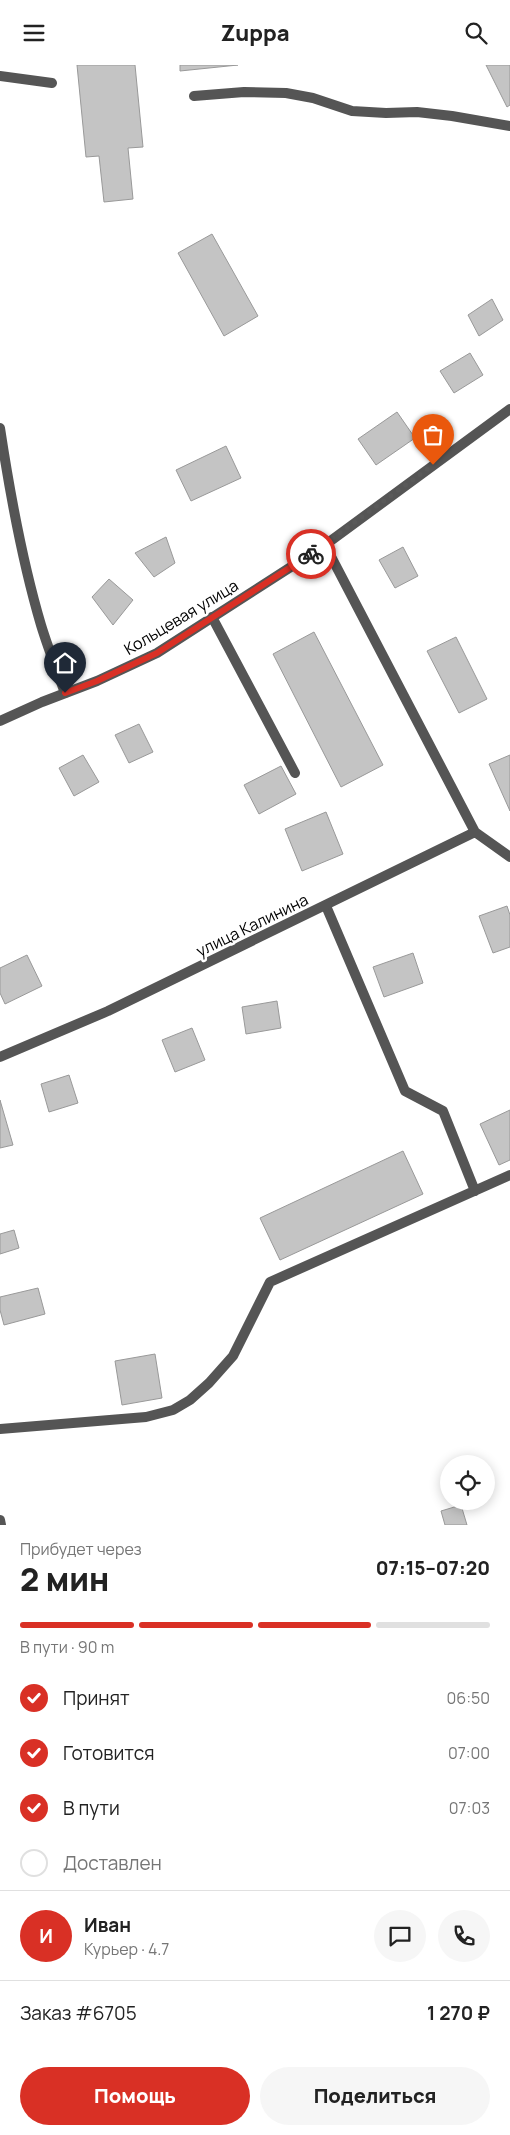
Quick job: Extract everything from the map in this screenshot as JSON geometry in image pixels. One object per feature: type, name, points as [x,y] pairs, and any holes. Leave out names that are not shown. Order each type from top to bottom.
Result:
[{"type":"street","points":[[0,76],[52,83]]},
{"type":"street","points":[[194,96],[244,92],[286,93],[313,98],[352,111],[417,112],[510,126]]},
{"type":"street","name":"Кольцевая улица","points":[[0,721],[97,681],[157,653],[325,545],[510,409]]},
{"type":"street","points":[[0,428],[7,478],[30,585],[42,627],[65,693]]},
{"type":"street","points":[[325,545],[475,832],[510,857]]},
{"type":"street","points":[[212,617],[295,773]]},
{"type":"street","name":"улица Калинина","points":[[0,1057],[108,1011],[475,832]]},
{"type":"street","points":[[326,906],[405,1091],[443,1111],[475,1191]]},
{"type":"street","points":[[0,1429],[146,1417],[173,1410],[190,1401],[233,1357],[270,1282],[510,1175]]},
{"type":"street","points":[[0,1520],[1,1525]]},
{"type":"building","points":[[77,65],[135,65],[143,147],[128,148],[133,199],[104,202],[99,156],[86,157]]},
{"type":"building","points":[[180,65],[238,65],[180,71]]},
{"type":"building","points":[[486,65],[510,65],[510,105],[507,107]]},
{"type":"building","points":[[212,234],[258,316],[224,336],[178,253]]},
{"type":"building","points":[[492,299],[503,320],[479,336],[468,315]]},
{"type":"building","points":[[470,353],[483,375],[454,393],[440,371]]},
{"type":"building","points":[[397,412],[415,438],[376,465],[358,439]]},
{"type":"building","points":[[226,446],[241,478],[191,501],[176,470]]},
{"type":"building","points":[[166,537],[175,563],[154,577],[135,553]]},
{"type":"building","points":[[403,547],[418,576],[395,588],[379,560]]},
{"type":"building","points":[[109,579],[133,600],[113,625],[92,597]]},
{"type":"building","points":[[314,632],[383,765],[341,787],[273,654]]},
{"type":"building","points":[[456,637],[487,699],[459,713],[427,651]]},
{"type":"building","points":[[139,724],[153,752],[129,763],[115,735]]},
{"type":"building","points":[[83,755],[99,782],[74,796],[59,768]]},
{"type":"building","points":[[510,755],[510,811],[489,764]]},
{"type":"building","points":[[281,766],[296,794],[259,814],[244,785]]},
{"type":"building","points":[[326,812],[343,854],[302,871],[285,829]]},
{"type":"building","points":[[507,906],[510,915],[510,947],[493,953],[479,916]]},
{"type":"building","points":[[413,953],[423,983],[384,997],[373,967]]},
{"type":"building","points":[[27,955],[42,986],[5,1004],[0,993],[0,968]]},
{"type":"building","points":[[277,1001],[281,1028],[246,1034],[242,1007]]},
{"type":"building","points":[[192,1028],[205,1060],[175,1072],[162,1040]]},
{"type":"building","points":[[69,1075],[78,1103],[49,1112],[41,1084]]},
{"type":"building","points":[[0,1100],[13,1145],[0,1148]]},
{"type":"building","points":[[510,1110],[510,1160],[499,1165],[480,1124]]},
{"type":"building","points":[[403,1151],[423,1194],[280,1260],[260,1218]]},
{"type":"building","points":[[14,1230],[19,1248],[0,1254],[0,1234]]},
{"type":"building","points":[[38,1288],[45,1314],[4,1325],[0,1310],[0,1297]]},
{"type":"building","points":[[155,1354],[162,1398],[122,1405],[115,1361]]},
{"type":"building","points":[[462,1510],[467,1525],[445,1525],[441,1511]]},
{"type":"way so far","points":[[311,554],[433,465]]},
{"type":"route","points":[[65,693],[97,681],[157,653],[311,554]]}]
